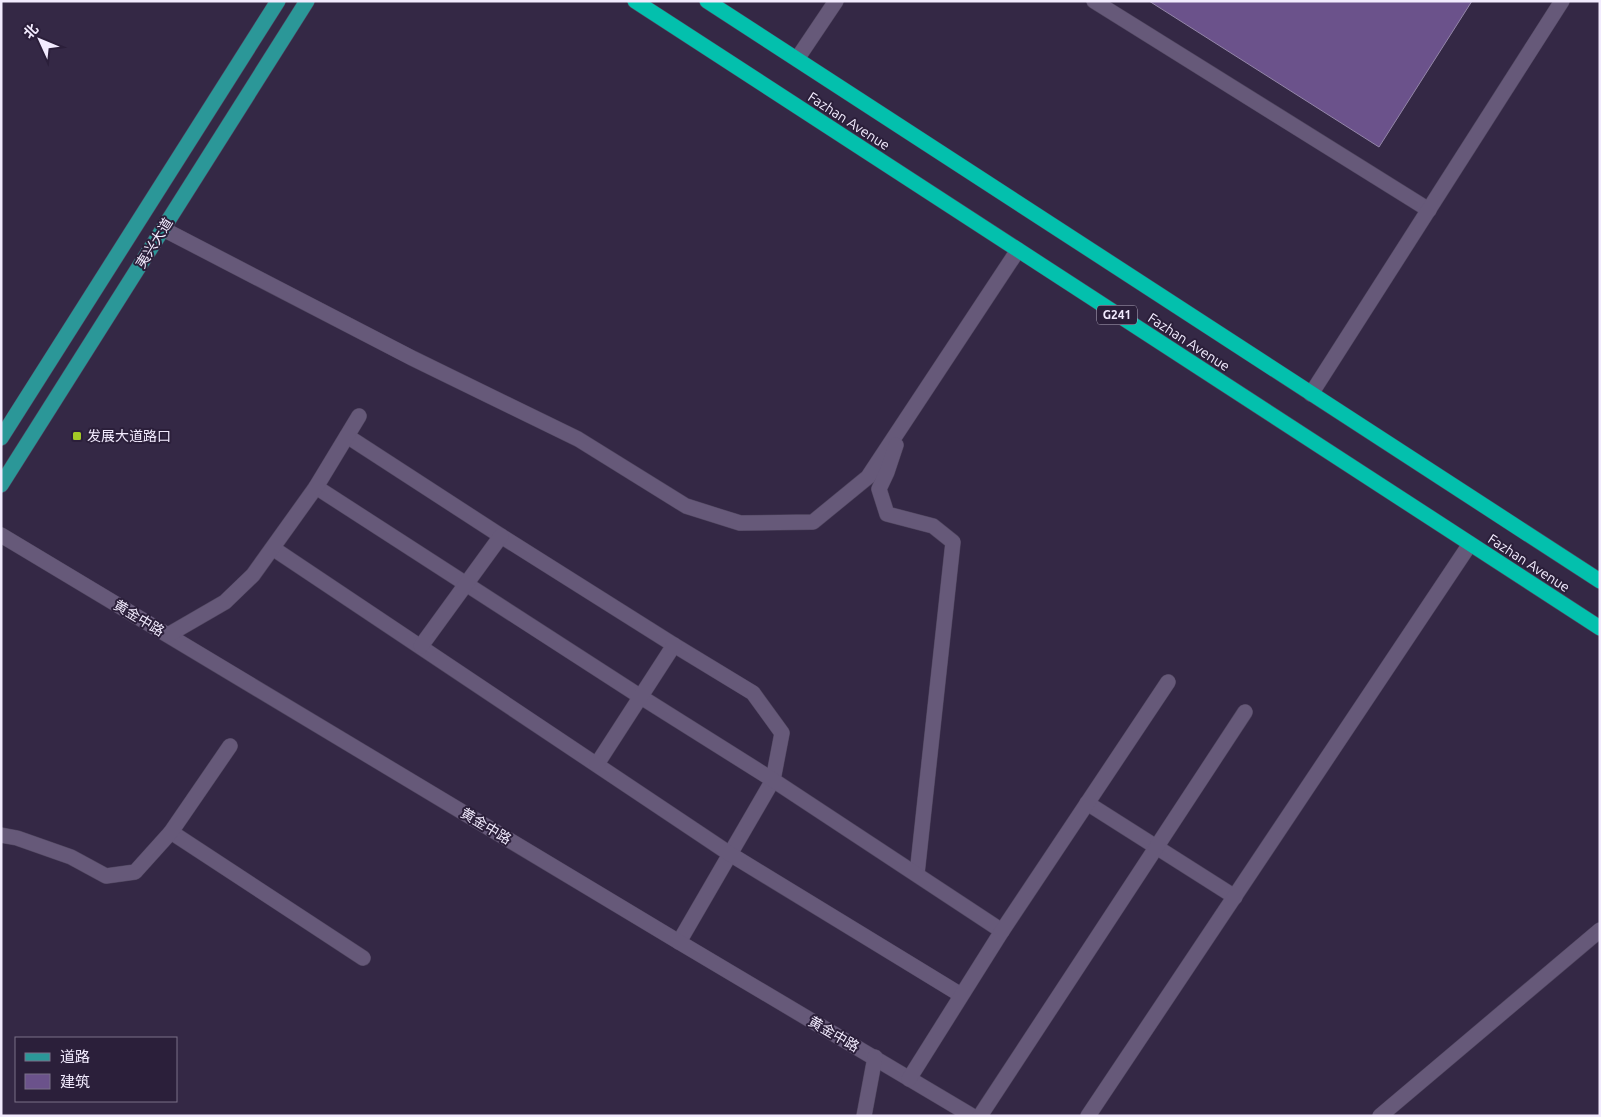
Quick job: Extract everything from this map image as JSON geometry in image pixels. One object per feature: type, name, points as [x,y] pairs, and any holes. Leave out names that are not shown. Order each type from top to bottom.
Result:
[{"type":"highway","name":"Fazhan Avenue","points":[[635,1],[1600,628]]},
{"type":"highway","name":"Fazhan Avenue","points":[[707,1],[1600,581]]},
{"type":"main road","name":"夷兴大道","points":[[1,438],[278,1]]},
{"type":"main road","name":"夷兴大道","points":[[1,485],[307,1]]},
{"type":"street","points":[[797,59],[836,1]]},
{"type":"street","points":[[1094,1],[1429,210]]},
{"type":"street","points":[[1311,394],[1562,1]]},
{"type":"street","points":[[163,229],[412,358],[578,439],[686,506],[740,523],[812,522],[868,477],[1018,250]]},
{"type":"street","points":[[168,635],[225,602],[253,576],[274,549],[316,487],[359,416]]},
{"type":"street","points":[[902,425],[887,472],[879,489],[887,514],[933,526],[953,542],[917,874]]},
{"type":"street","points":[[347,436],[501,536],[753,693],[782,733],[773,780],[679,942]]},
{"type":"street","points":[[316,487],[773,780],[1002,931]]},
{"type":"street","name":"黄金中路","points":[[1,536],[972,1116]]},
{"type":"street","points":[[421,646],[501,536]]},
{"type":"street","points":[[1088,1116],[1470,544]]},
{"type":"street","points":[[274,549],[730,854],[961,995]]},
{"type":"street","points":[[597,764],[674,645]]},
{"type":"street","points":[[909,1079],[1002,931],[1168,682]]},
{"type":"street","points":[[980,1116],[1246,712]]},
{"type":"street","points":[[1,835],[17,838],[71,857],[106,876],[135,872],[171,832],[230,746]]},
{"type":"street","points":[[1087,803],[1235,897]]},
{"type":"street","points":[[171,832],[363,958]]},
{"type":"street","points":[[1380,1116],[1600,930]]},
{"type":"street","points":[[864,1116],[875,1057]]},
{"type":"building","points":[[1149,1],[1472,1],[1379,147]]},
{"type":"place","name":"发展大道路口","points":[[77,436]]}]
